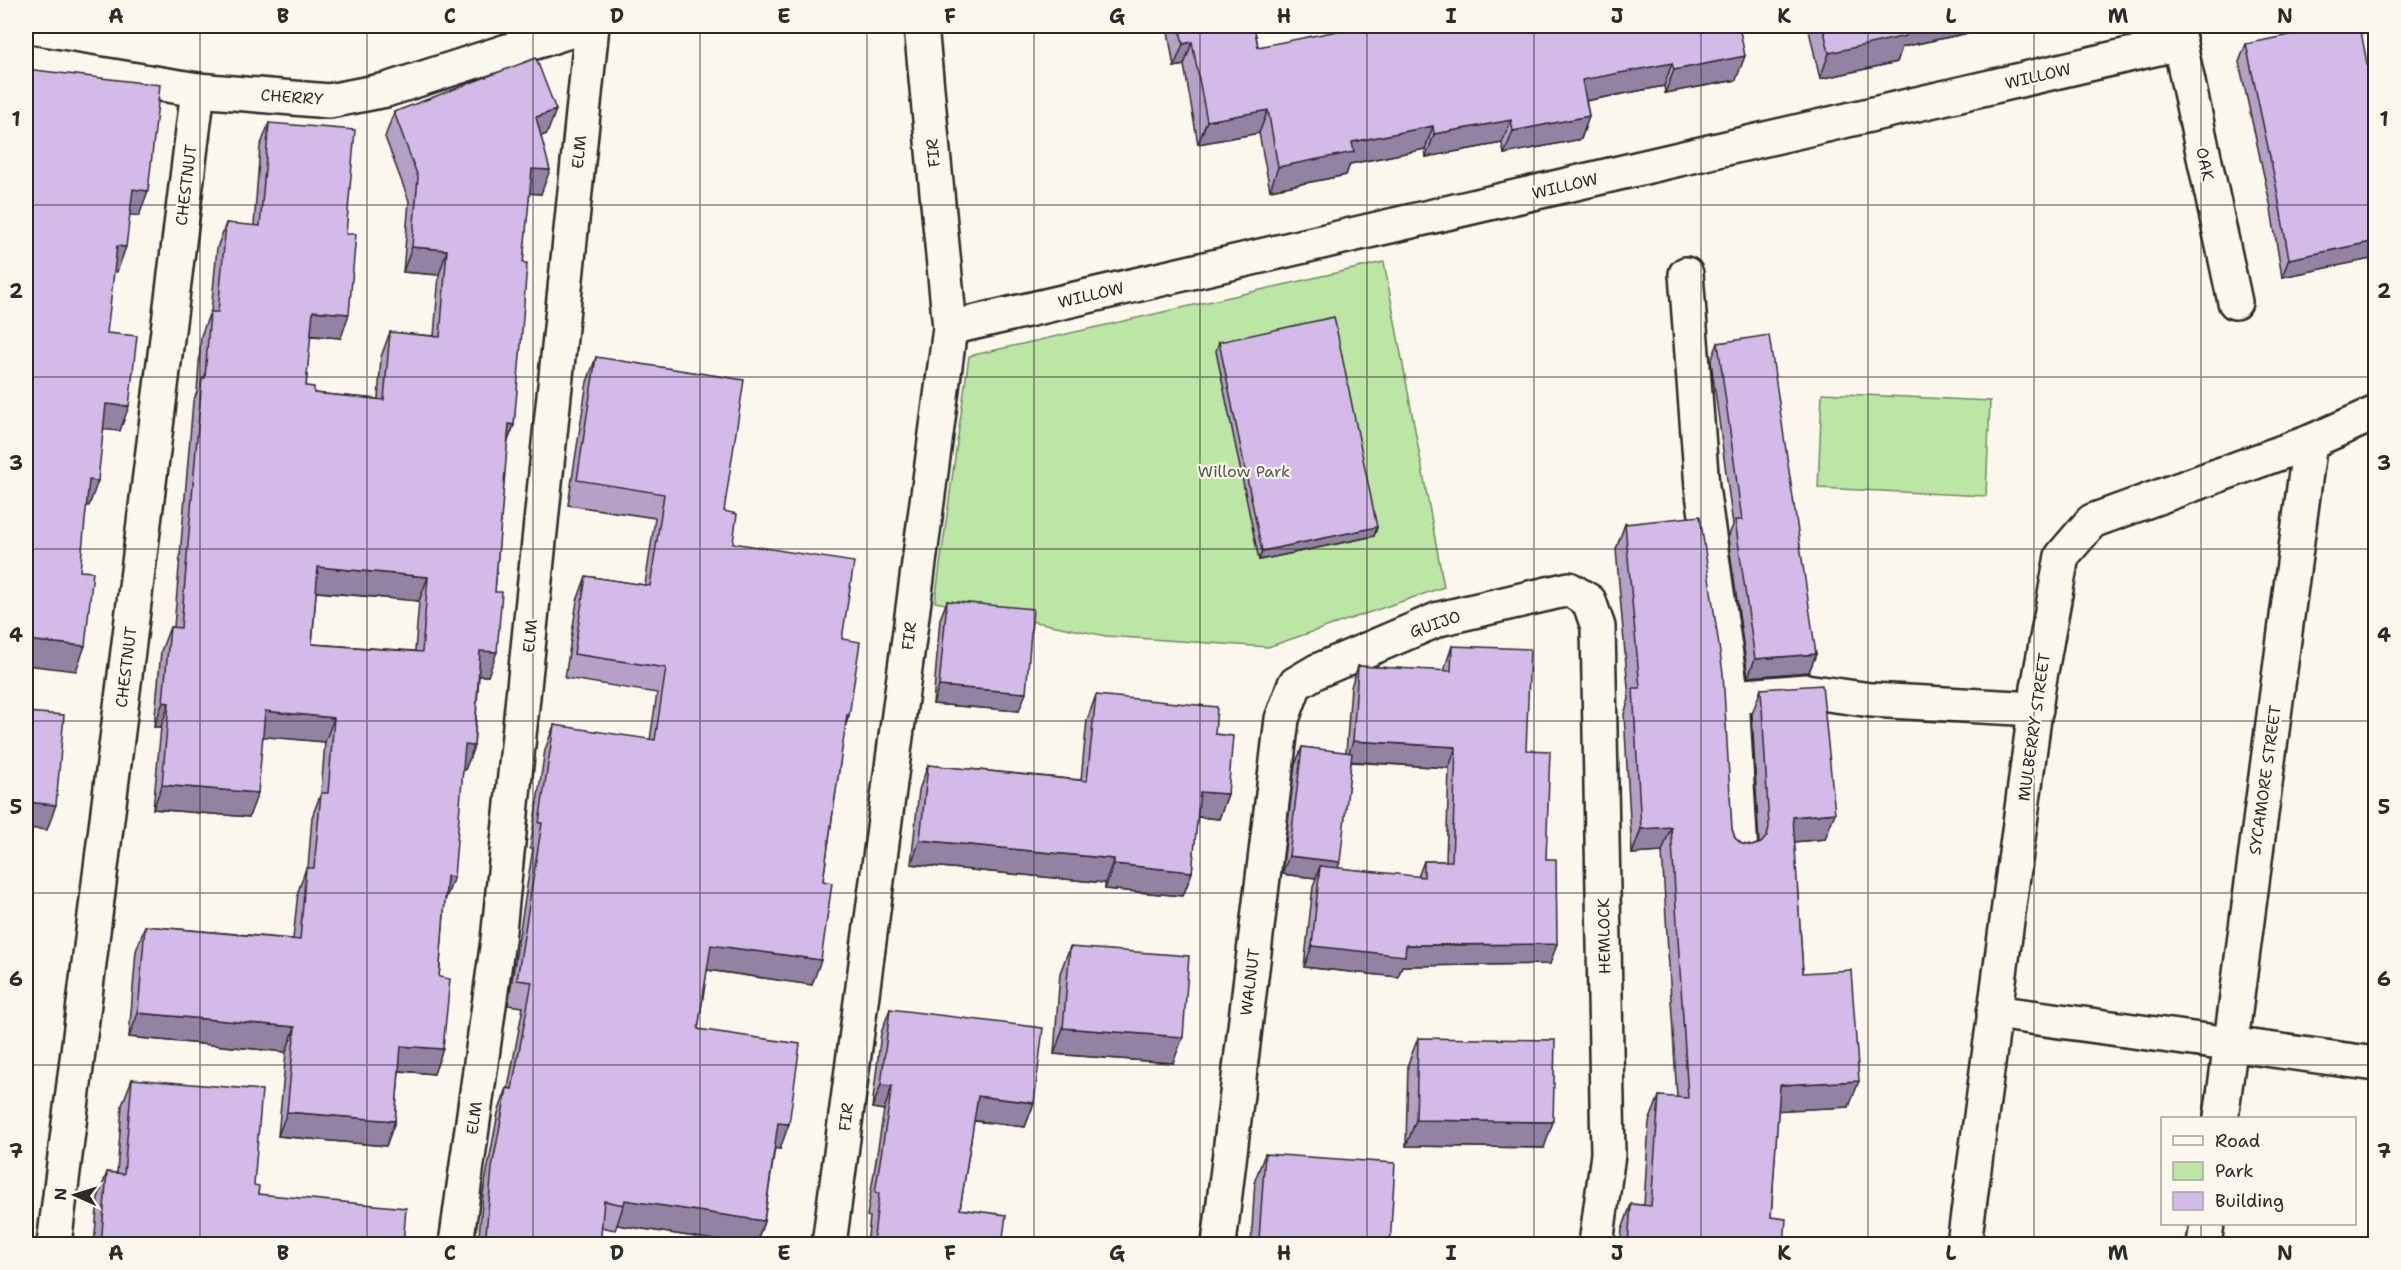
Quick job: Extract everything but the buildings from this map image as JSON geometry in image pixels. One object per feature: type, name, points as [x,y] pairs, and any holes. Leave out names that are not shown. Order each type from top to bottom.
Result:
[{"type":"street","name":"CHERRY","points":[[26,62],[198,90],[329,101],[386,90],[585,26]]},
{"type":"street","name":"ELM","points":[[456,1245],[498,940],[592,26]]},
{"type":"street","name":"FIR","points":[[829,1245],[950,328],[921,26]]},
{"type":"street","name":"WILLOW","points":[[950,328],[2178,34]]},
{"type":"street","name":"OAK","points":[[2178,34],[2235,302]]},
{"type":"street","name":"CHESTNUT","points":[[54,1245],[198,90]]},
{"type":"street","points":[[1686,274],[1702,487],[1732,697],[1741,853]]},
{"type":"street","name":"MULBERRY STREET","points":[[1964,1245],[2036,709],[2062,555],[2092,521],[2310,441],[2376,413]]},
{"type":"street","name":"SYCAMORE STREET","points":[[2221,1117],[2310,441]]},
{"type":"street","name":"GUIJO","points":[[1282,719],[1295,684],[1317,671],[1439,619],[1569,589],[1589,601],[1598,627]]},
{"type":"street","name":"HEMLOCK","points":[[1596,1245],[1608,1154],[1598,627]]},
{"type":"street","points":[[1732,697],[1806,690],[1871,700],[2036,709]]},
{"type":"street","name":"WALNUT","points":[[1219,1245],[1282,719]]},
{"type":"street","points":[[1994,1011],[2376,1064]]},
{"type":"street","points":[[2204,1245],[2207,1225]]},
{"type":"green space","name":"Willow Park","points":[[1384,262],[1444,587],[1268,647],[1106,636],[935,602],[969,356]]},
{"type":"green space","points":[[1822,393],[1990,401],[1986,496],[1818,488]]}]
